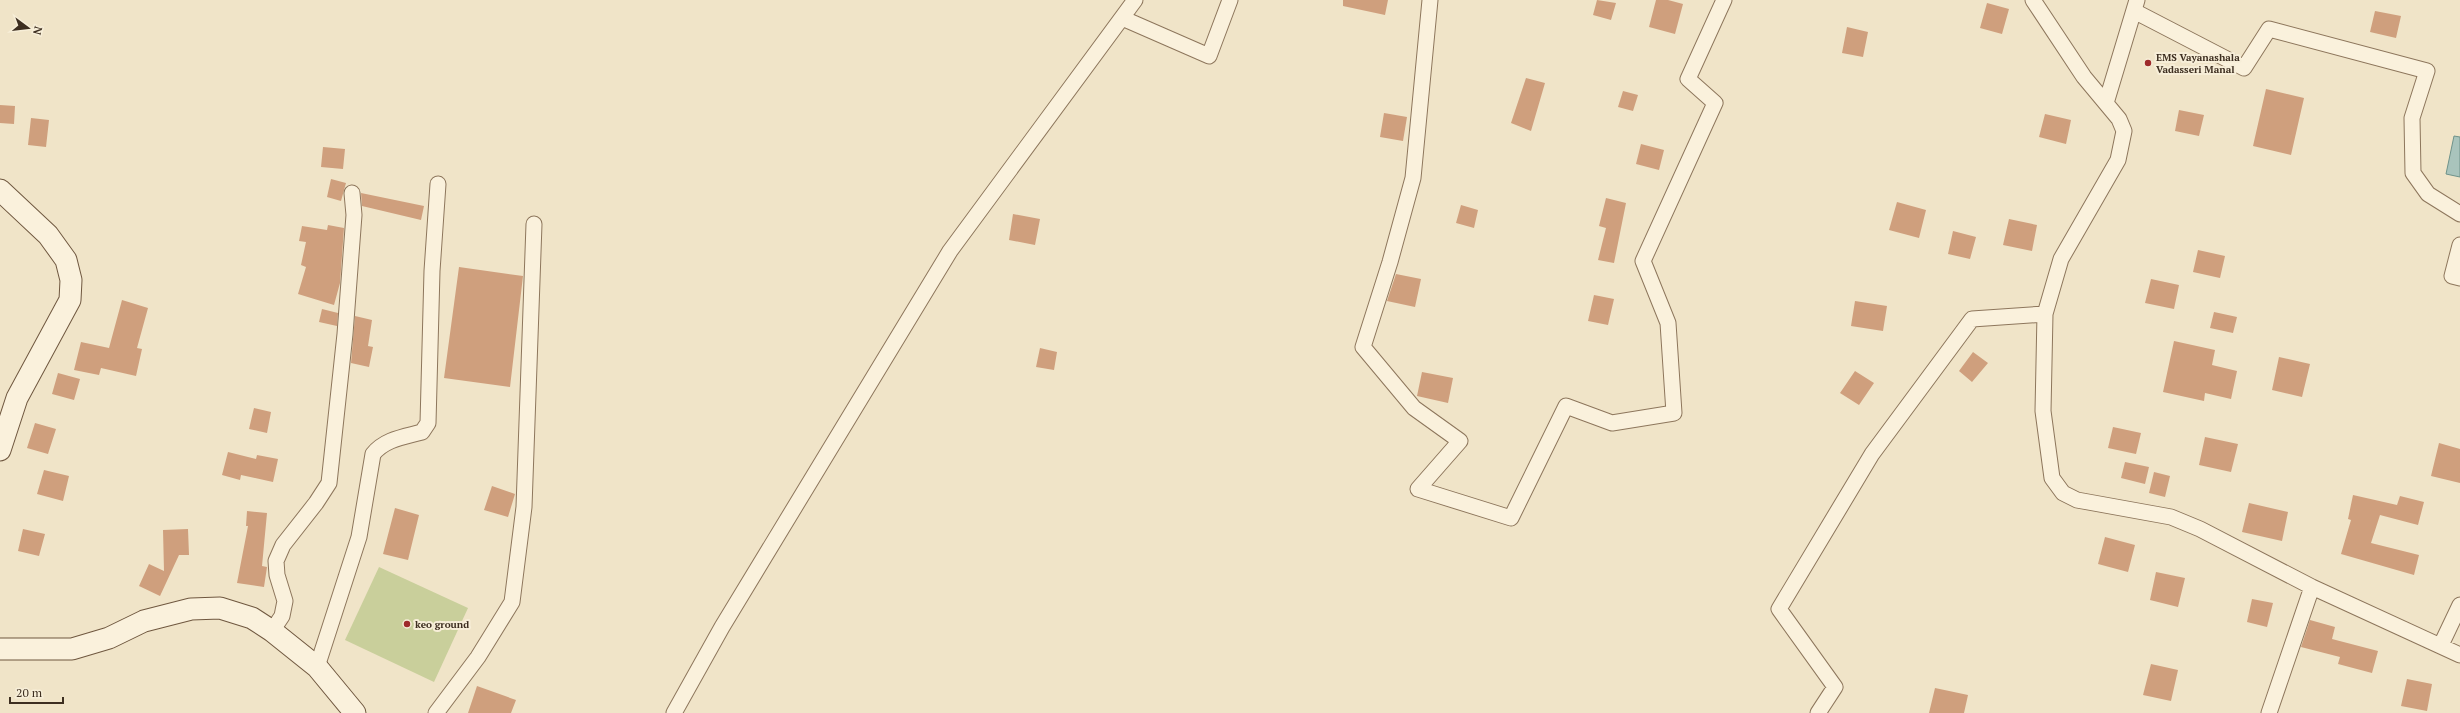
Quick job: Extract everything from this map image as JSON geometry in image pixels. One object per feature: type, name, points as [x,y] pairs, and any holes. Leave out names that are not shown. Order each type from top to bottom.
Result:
[{"type":"main road","points":[[0,190],[48,235],[66,260],[71,280],[70,300],[17,398],[0,450]]},
{"type":"main road","points":[[0,649],[72,649],[109,638],[144,621],[191,609],[220,608],[252,618],[272,631],[317,667],[355,713]]},
{"type":"street","points":[[674,713],[722,627],[950,251],[1135,0]]},
{"type":"street","points":[[1122,18],[1209,56],[1230,0]]},
{"type":"street","points":[[1430,0],[1413,178],[1390,262],[1363,348],[1414,408],[1460,441],[1418,489],[1511,518],[1566,406],[1612,423],[1674,413],[1668,323],[1643,261],[1715,103],[1688,79],[1724,0]]},
{"type":"street","points":[[2033,0],[2084,77],[2119,119],[2124,131],[2118,160],[2061,259],[2045,314],[2043,411],[2052,478],[2063,493],[2077,500],[2171,517],[2200,529],[2312,587],[2460,655]]},
{"type":"street","points":[[2106,103],[2135,5],[2244,68],[2270,28],[2427,71],[2412,118],[2413,173],[2428,194],[2460,214]]},
{"type":"street","points":[[317,667],[359,537],[373,454],[379,446],[391,440],[422,432],[428,423],[432,271],[438,184]]},
{"type":"street","points":[[272,631],[282,616],[285,601],[277,574],[276,562],[283,545],[316,503],[329,483],[345,334],[354,215],[352,193]]},
{"type":"street","points":[[436,713],[478,657],[512,602],[524,507],[534,224]]},
{"type":"street","points":[[2460,245],[2452,276],[2460,278]]},
{"type":"street","points":[[1818,713],[1835,688],[1779,609],[1872,454],[1972,320],[2045,314]]},
{"type":"street","points":[[2269,713],[2312,587]]},
{"type":"street","points":[[2441,645],[2460,605]]},
{"type":"green space","name":"keo ground","points":[[379,567],[468,608],[434,682],[345,640]]},
{"type":"water","points":[[2454,136],[2460,137],[2460,177],[2446,174]]},
{"type":"building","points":[[1343,0],[1388,0],[1385,15],[1343,6]]},
{"type":"building","points":[[1597,0],[1616,3],[1611,20],[1593,15]]},
{"type":"building","points":[[1656,0],[1668,0],[1683,4],[1675,34],[1649,27]]},
{"type":"building","points":[[1987,3],[2009,9],[2002,34],[1980,28]]},
{"type":"building","points":[[2375,11],[2401,16],[2396,38],[2370,32]]},
{"type":"building","points":[[1847,27],[1868,32],[1863,57],[1842,53]]},
{"type":"building","points":[[1526,78],[1545,83],[1531,131],[1511,123]]},
{"type":"building","points":[[2266,89],[2304,98],[2291,155],[2253,146]]},
{"type":"building","points":[[1623,91],[1638,95],[1633,111],[1618,107]]},
{"type":"building","points":[[0,105],[15,106],[14,124],[0,123]]},
{"type":"building","points":[[2179,110],[2204,115],[2199,136],[2175,131]]},
{"type":"building","points":[[1384,113],[1407,117],[1403,141],[1380,137]]},
{"type":"building","points":[[2045,114],[2071,120],[2066,144],[2039,137]]},
{"type":"building","points":[[31,118],[49,120],[46,147],[28,145]]},
{"type":"building","points":[[1641,144],[1664,150],[1659,170],[1636,164]]},
{"type":"building","points":[[323,147],[345,149],[343,169],[321,167]]},
{"type":"building","points":[[331,179],[346,183],[341,201],[327,197]]},
{"type":"building","points":[[361,193],[424,206],[421,220],[362,206]]},
{"type":"building","points":[[1606,198],[1626,203],[1614,263],[1598,260],[1606,228],[1599,226]]},
{"type":"building","points":[[1897,202],[1926,210],[1919,238],[1889,230]]},
{"type":"building","points":[[1461,205],[1478,210],[1474,228],[1456,223]]},
{"type":"building","points":[[1013,214],[1040,219],[1035,245],[1009,240]]},
{"type":"building","points":[[2009,219],[2037,225],[2032,251],[2003,245]]},
{"type":"building","points":[[328,225],[344,228],[340,283],[334,305],[298,294],[306,267],[301,265],[306,242],[299,241],[302,226],[327,230]]},
{"type":"building","points":[[1953,231],[1976,237],[1970,259],[1948,254]]},
{"type":"building","points":[[2198,250],[2225,256],[2220,278],[2193,272]]},
{"type":"building","points":[[459,267],[523,276],[510,387],[444,378]]},
{"type":"building","points":[[1396,274],[1421,279],[1415,307],[1387,301]]},
{"type":"building","points":[[2151,279],[2179,285],[2174,309],[2145,303]]},
{"type":"building","points":[[1594,295],[1614,299],[1608,325],[1588,321]]},
{"type":"building","points":[[122,300],[148,308],[137,348],[142,349],[136,376],[101,368],[99,375],[74,370],[81,342],[109,348]]},
{"type":"building","points":[[1855,301],[1887,306],[1883,331],[1851,326]]},
{"type":"building","points":[[322,309],[338,313],[337,326],[319,322]]},
{"type":"building","points":[[2214,312],[2237,317],[2233,333],[2210,328]]},
{"type":"building","points":[[355,316],[372,320],[368,346],[373,347],[369,367],[351,363]]},
{"type":"building","points":[[2174,341],[2215,350],[2212,365],[2237,371],[2231,399],[2205,393],[2204,401],[2163,392]]},
{"type":"building","points":[[1040,348],[1057,352],[1054,370],[1036,367]]},
{"type":"building","points":[[1973,352],[1988,363],[1972,382],[1959,371]]},
{"type":"building","points":[[2279,357],[2310,364],[2302,397],[2272,390]]},
{"type":"building","points":[[1855,371],[1874,383],[1859,405],[1840,393]]},
{"type":"building","points":[[1422,372],[1453,378],[1448,403],[1417,396]]},
{"type":"building","points":[[58,373],[80,379],[74,400],[52,394]]},
{"type":"building","points":[[254,408],[271,412],[267,433],[249,429]]},
{"type":"building","points":[[35,423],[56,429],[48,454],[27,448]]},
{"type":"building","points":[[2113,427],[2141,433],[2136,454],[2108,448]]},
{"type":"building","points":[[2205,437],[2238,444],[2231,472],[2199,465]]},
{"type":"building","points":[[2439,443],[2460,449],[2460,483],[2431,476]]},
{"type":"building","points":[[228,452],[256,459],[257,455],[278,459],[273,482],[241,475],[240,480],[222,475]]},
{"type":"building","points":[[2125,462],[2149,467],[2145,484],[2121,478]]},
{"type":"building","points":[[44,470],[69,476],[63,501],[37,494]]},
{"type":"building","points":[[2154,472],[2170,476],[2165,497],[2149,493]]},
{"type":"building","points":[[492,486],[515,494],[508,517],[484,510]]},
{"type":"building","points":[[2353,495],[2397,505],[2400,496],[2424,502],[2418,525],[2380,515],[2371,543],[2419,555],[2414,575],[2341,554],[2351,520],[2348,519]]},
{"type":"building","points":[[2249,503],[2288,512],[2282,541],[2242,532]]},
{"type":"building","points":[[395,508],[419,515],[408,560],[383,554]]},
{"type":"building","points":[[247,511],[267,513],[262,566],[267,567],[264,587],[237,583],[248,526],[246,526]]},
{"type":"building","points":[[23,529],[45,534],[39,556],[18,551]]},
{"type":"building","points":[[188,529],[189,555],[179,555],[160,596],[139,586],[149,564],[164,571],[163,530]]},
{"type":"building","points":[[2105,537],[2135,545],[2128,572],[2098,564]]},
{"type":"building","points":[[2156,572],[2185,578],[2178,607],[2150,600]]},
{"type":"building","points":[[2252,599],[2273,603],[2267,627],[2247,622]]},
{"type":"building","points":[[2310,620],[2335,627],[2332,639],[2378,651],[2372,673],[2338,664],[2340,657],[2301,647]]},
{"type":"building","points":[[2151,664],[2178,670],[2171,701],[2143,695]]},
{"type":"building","points":[[2407,679],[2432,684],[2427,711],[2401,706]]},
{"type":"building","points":[[477,686],[516,700],[511,713],[468,713]]},
{"type":"building","points":[[1935,688],[1968,695],[1964,713],[1929,713]]},
{"type":"place","name":"EMS Vayanashala Vadasseri Manal","points":[[2148,63]]},
{"type":"place","name":"keo ground","points":[[407,624]]}]
